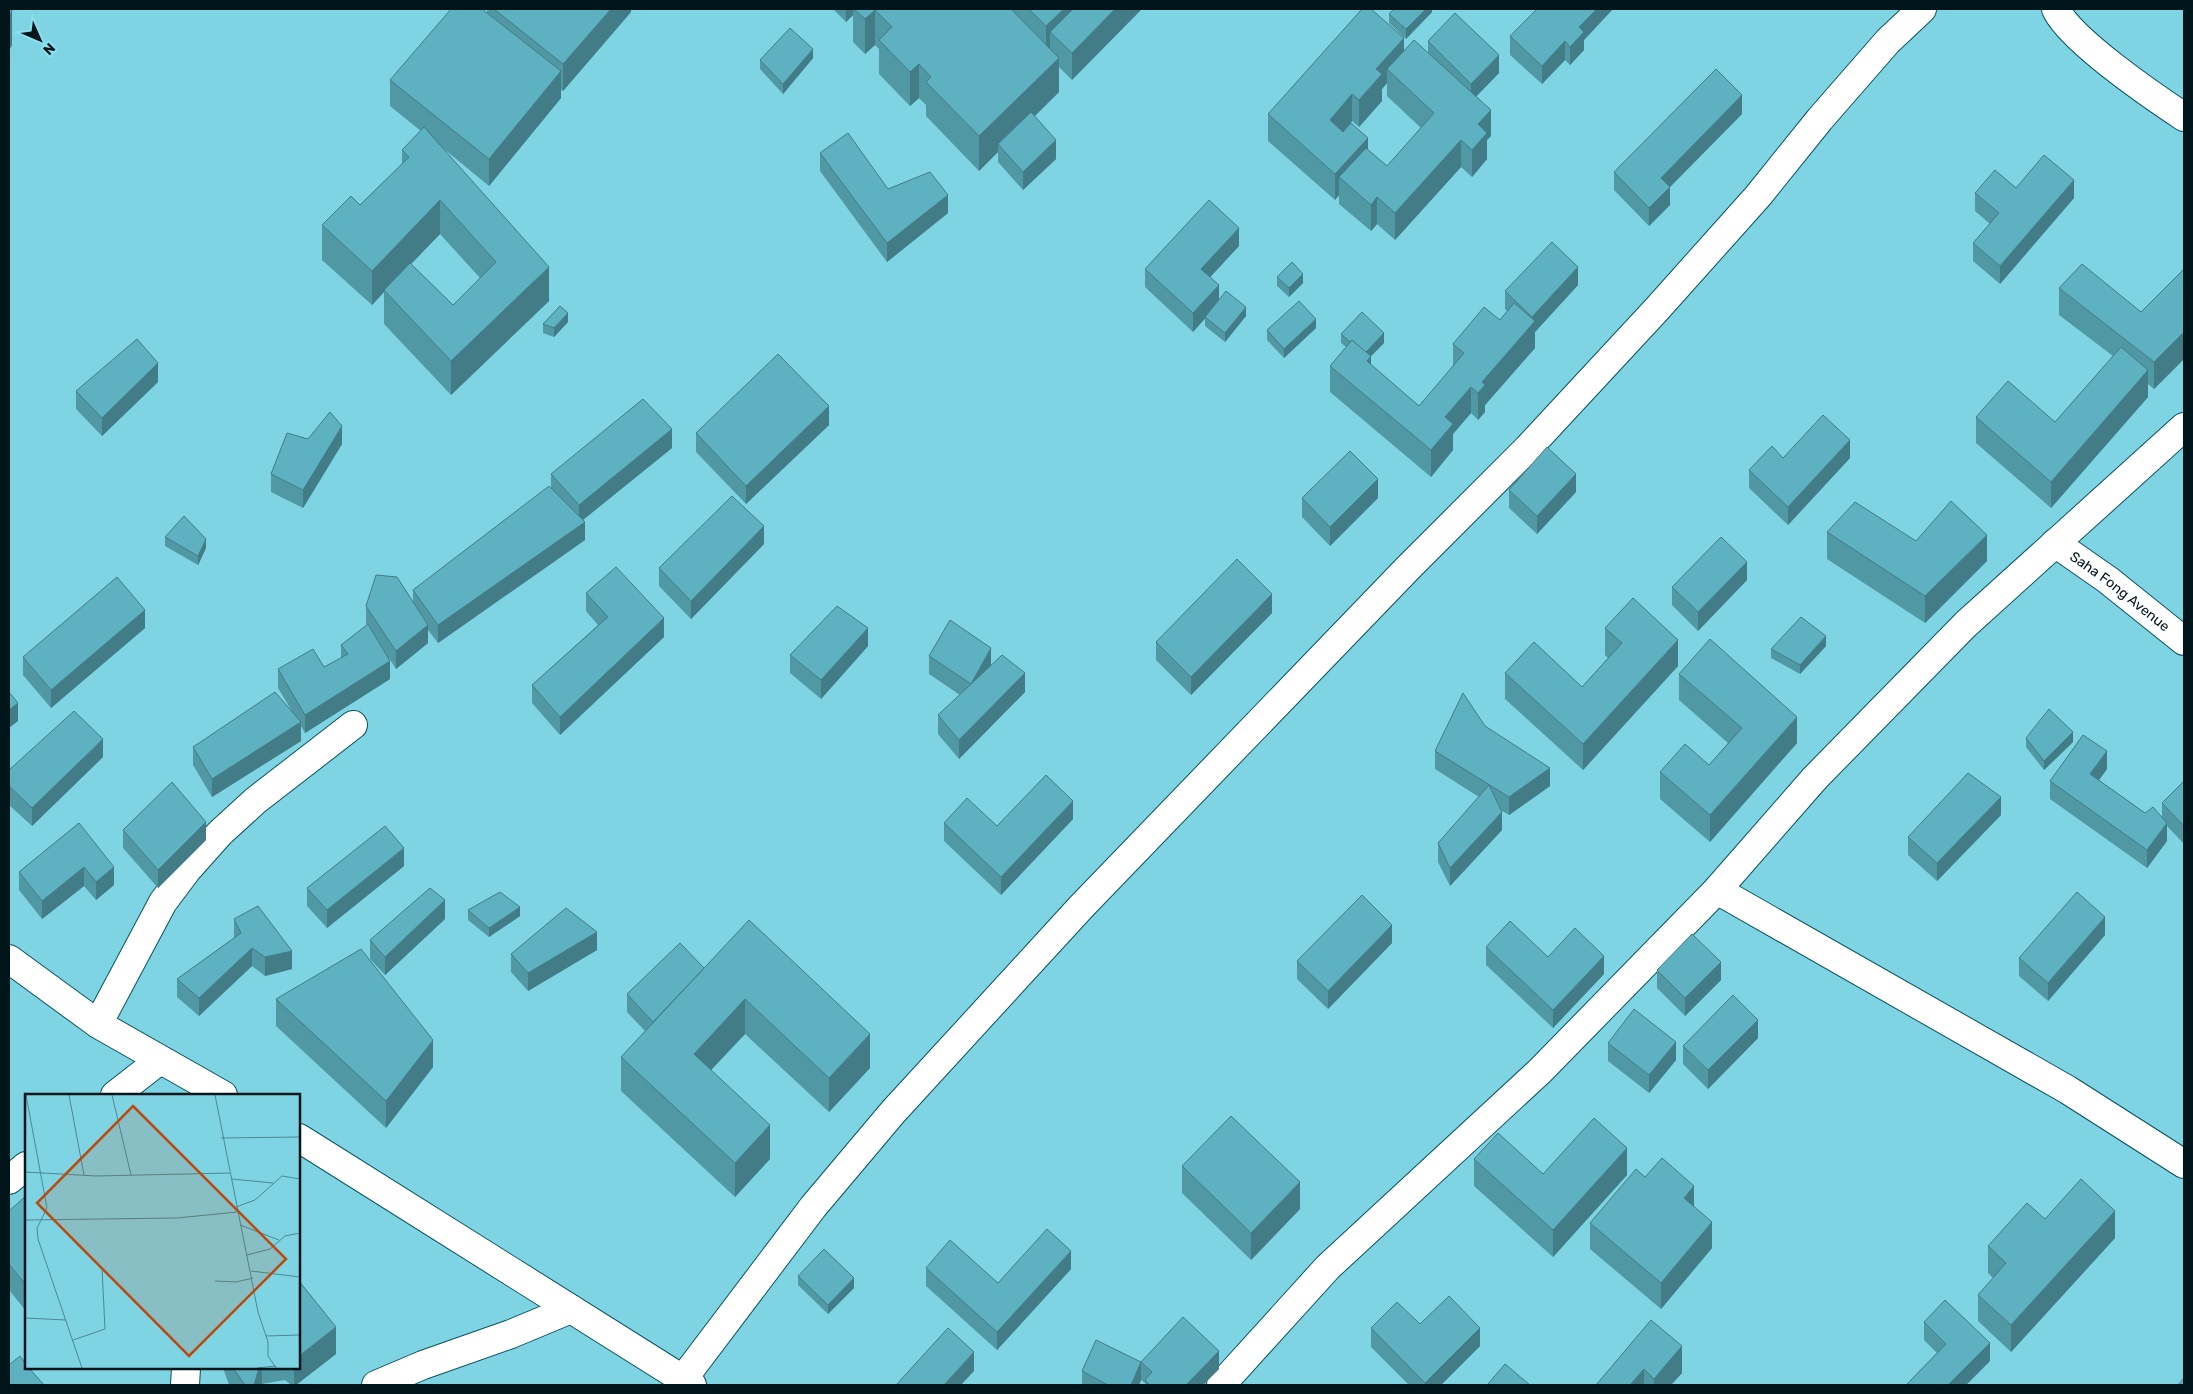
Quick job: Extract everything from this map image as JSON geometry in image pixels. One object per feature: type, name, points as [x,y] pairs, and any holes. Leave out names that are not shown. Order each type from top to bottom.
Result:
[{"type":"street","points":[[300,1141],[688,1382],[814,1207],[906,1099],[1081,907],[1408,568],[1528,448],[1657,309],[1758,196],[1888,41],[1922,9]]},
{"type":"street","points":[[2056,9],[2081,40],[2184,117]]},
{"type":"street","points":[[1221,1385],[1328,1267],[1540,1071],[1717,890],[1815,778],[1966,624],[2184,427]]},
{"type":"street","name":"Saha Fong Avenue","points":[[2055,543],[2108,580],[2184,641]]},
{"type":"street","points":[[98,1024],[163,902],[187,870],[226,827],[256,801],[352,726]]},
{"type":"street","points":[[1717,890],[2068,1090],[2184,1164]]},
{"type":"street","points":[[9,959],[98,1024],[221,1094]]},
{"type":"street","points":[[116,1094],[160,1060]]},
{"type":"street","points":[[9,1180],[25,1167]]},
{"type":"street","points":[[376,1385],[423,1365],[510,1334],[571,1309]]},
{"type":"street","points":[[185,1385],[186,1369]]},
{"type":"building","points":[[451,9],[482,9],[561,71],[489,159],[390,80]]},
{"type":"building","points":[[494,9],[611,9],[563,64]]},
{"type":"building","points":[[854,9],[1011,9],[1059,58],[979,136],[926,82],[931,77],[919,64],[910,72],[879,40],[892,27],[875,10],[865,19]]},
{"type":"building","points":[[1029,9],[1064,9],[1046,26]]},
{"type":"building","points":[[1073,9],[1115,9],[1072,53],[1050,32]]},
{"type":"building","points":[[1362,9],[1371,9],[1404,38],[1376,69],[1382,74],[1359,100],[1352,94],[1330,120],[1343,132],[1351,123],[1368,138],[1335,174],[1268,114]]},
{"type":"building","points":[[1394,9],[1426,9],[1406,29],[1389,14]]},
{"type":"building","points":[[1537,9],[1597,9],[1579,27],[1584,32],[1570,47],[1565,41],[1542,66],[1510,36]]},
{"type":"building","points":[[1455,13],[1499,55],[1471,84],[1428,41]]},
{"type":"building","points":[[790,28],[813,49],[783,84],[760,60]]},
{"type":"building","points":[[1414,40],[1491,110],[1478,124],[1487,133],[1472,150],[1461,140],[1395,213],[1377,197],[1371,205],[1339,177],[1366,148],[1387,166],[1434,113],[1387,69]]},
{"type":"building","points":[[1716,69],[1742,95],[1661,178],[1670,187],[1649,208],[1614,172]]},
{"type":"building","points":[[1031,112],[1056,140],[1023,172],[998,144]]},
{"type":"building","points":[[424,127],[549,267],[451,361],[384,290],[410,263],[453,305],[496,262],[440,200],[372,271],[322,225],[351,196],[360,205],[409,157],[402,150]]},
{"type":"building","points":[[848,133],[888,189],[930,172],[948,195],[887,243],[820,153]]},
{"type":"building","points":[[2044,155],[2074,180],[2000,266],[1973,243],[1999,213],[1975,193],[1995,170],[2016,188]]},
{"type":"building","points":[[1209,200],[1239,228],[1201,269],[1219,285],[1193,313],[1145,269]]},
{"type":"building","points":[[1552,242],[1578,267],[1532,317],[1505,291]]},
{"type":"building","points":[[1292,262],[1303,274],[1289,288],[1277,277]]},
{"type":"building","points":[[2082,264],[2141,312],[2183,270],[2184,332],[2154,362],[2059,288]]},
{"type":"building","points":[[1226,291],[1246,307],[1225,333],[1205,317]]},
{"type":"building","points":[[1299,301],[1316,319],[1284,349],[1267,330]]},
{"type":"building","points":[[1514,303],[1535,321],[1482,382],[1485,385],[1478,393],[1471,387],[1445,417],[1453,424],[1431,450],[1330,366],[1352,340],[1371,356],[1367,361],[1419,406],[1464,353],[1453,344],[1484,307],[1500,320]]},
{"type":"building","points":[[560,306],[568,313],[554,328],[543,324]]},
{"type":"building","points":[[1362,312],[1384,333],[1366,352],[1352,340],[1350,342],[1341,334]]},
{"type":"building","points":[[137,339],[158,363],[102,418],[76,391]]},
{"type":"building","points":[[2121,347],[2148,370],[2051,482],[1976,417],[2008,381],[2055,422]]},
{"type":"building","points":[[778,354],[829,406],[746,486],[696,433]]},
{"type":"building","points":[[643,399],[672,429],[579,505],[551,474]]},
{"type":"building","points":[[330,412],[342,426],[303,490],[271,474],[287,433],[308,439]]},
{"type":"building","points":[[1823,415],[1850,440],[1788,507],[1749,470],[1772,446],[1783,458]]},
{"type":"building","points":[[1547,447],[1576,474],[1537,516],[1509,490]]},
{"type":"building","points":[[1350,451],[1378,479],[1330,527],[1302,498]]},
{"type":"building","points":[[549,486],[585,522],[438,625],[413,590]]},
{"type":"building","points":[[732,496],[764,526],[691,601],[659,568]]},
{"type":"building","points":[[1951,501],[1987,535],[1925,596],[1827,532],[1855,502],[1916,541]]},
{"type":"building","points":[[184,516],[206,539],[198,556],[165,537]]},
{"type":"building","points":[[1721,537],[1747,562],[1698,612],[1672,587]]},
{"type":"building","points":[[1237,559],[1272,594],[1191,677],[1156,642]]},
{"type":"building","points":[[616,567],[664,618],[560,717],[532,685],[608,617],[586,593]]},
{"type":"building","points":[[376,575],[397,577],[428,625],[396,651],[366,606]]},
{"type":"building","points":[[117,577],[145,610],[51,690],[23,657]]},
{"type":"building","points":[[1633,598],[1678,640],[1583,744],[1505,673],[1534,642],[1582,687],[1622,643],[1605,628]]},
{"type":"building","points":[[837,606],[868,628],[821,680],[790,655]]},
{"type":"building","points":[[1801,617],[1826,636],[1800,665],[1771,649]]},
{"type":"building","points":[[950,620],[991,648],[971,684],[929,656]]},
{"type":"building","points":[[368,624],[390,661],[305,715],[278,669],[313,649],[324,667],[348,654],[341,645]]},
{"type":"building","points":[[1710,639],[1797,717],[1710,815],[1660,772],[1685,744],[1709,765],[1742,728],[1679,674]]},
{"type":"building","points":[[1002,655],[1025,673],[959,740],[938,715]]},
{"type":"building","points":[[9,692],[18,703],[9,710]]},
{"type":"building","points":[[275,692],[301,722],[212,779],[193,747]]},
{"type":"building","points":[[1463,693],[1485,726],[1550,768],[1509,797],[1435,751]]},
{"type":"building","points":[[2049,709],[2073,732],[2044,761],[2026,738]]},
{"type":"building","points":[[74,711],[103,739],[32,808],[9,786],[9,770]]},
{"type":"building","points":[[2083,735],[2107,751],[2090,774],[2145,813],[2153,807],[2167,823],[2147,850],[2050,781]]},
{"type":"building","points":[[1968,773],[2001,797],[1937,863],[1908,837]]},
{"type":"building","points":[[1046,775],[1073,801],[1001,877],[944,823],[967,798],[997,826]]},
{"type":"building","points":[[2184,781],[2184,826],[2162,803]]},
{"type":"building","points":[[172,782],[206,822],[158,870],[123,830]]},
{"type":"building","points":[[1489,785],[1502,812],[1450,868],[1438,843]]},
{"type":"building","points":[[79,823],[114,867],[96,882],[84,867],[42,901],[19,872]]},
{"type":"building","points":[[385,826],[404,848],[327,910],[307,888]]},
{"type":"building","points":[[430,888],[445,900],[385,957],[370,940]]},
{"type":"building","points":[[500,892],[520,907],[489,928],[468,910]]},
{"type":"building","points":[[2077,892],[2105,917],[2048,983],[2019,958]]},
{"type":"building","points":[[1362,895],[1392,925],[1328,991],[1297,961]]},
{"type":"building","points":[[258,906],[292,951],[265,957],[252,948],[199,998],[177,979],[241,933],[234,919]]},
{"type":"building","points":[[566,908],[597,932],[528,973],[511,954]]},
{"type":"building","points":[[749,920],[870,1034],[829,1078],[745,999],[694,1054],[770,1125],[735,1163],[621,1057]]},
{"type":"building","points":[[1510,921],[1548,957],[1575,928],[1604,956],[1553,1010],[1486,947]]},
{"type":"building","points":[[1692,934],[1721,962],[1685,998],[1657,970]]},
{"type":"building","points":[[680,943],[704,968],[653,1022],[627,994]]},
{"type":"building","points":[[361,949],[433,1040],[386,1101],[276,999]]},
{"type":"building","points":[[1733,995],[1758,1020],[1708,1070],[1683,1046]]},
{"type":"building","points":[[1634,1009],[1676,1042],[1649,1075],[1608,1043]]},
{"type":"building","points":[[1231,1116],[1300,1182],[1251,1233],[1182,1166]]},
{"type":"building","points":[[1594,1118],[1627,1148],[1553,1230],[1474,1159],[1498,1133],[1543,1174]]},
{"type":"building","points":[[1662,1158],[1694,1186],[1684,1198],[1712,1222],[1661,1283],[1590,1223],[1636,1169],[1645,1177]]},
{"type":"building","points":[[2081,1179],[2115,1211],[2011,1325],[1978,1295],[2006,1263],[1988,1246],[2027,1203],[2045,1219]]},
{"type":"building","points":[[25,1197],[25,1284],[9,1264],[9,1211]]},
{"type":"building","points":[[1047,1229],[1071,1251],[997,1332],[926,1268],[950,1240],[998,1283]]},
{"type":"building","points":[[824,1249],[854,1278],[828,1305],[798,1276]]},
{"type":"building","points":[[300,1282],[336,1327],[300,1355]]},
{"type":"building","points":[[1449,1296],[1480,1328],[1425,1383],[1371,1328],[1397,1302],[1420,1324]]},
{"type":"building","points":[[1945,1300],[1990,1343],[1948,1385],[1906,1385],[1946,1344],[1924,1322]]},
{"type":"building","points":[[1183,1317],[1219,1351],[1186,1385],[1150,1385],[1145,1380],[1152,1372],[1141,1362]]},
{"type":"building","points":[[1651,1320],[1682,1346],[1654,1379],[1644,1369],[1630,1385],[1596,1385]]},
{"type":"building","points":[[948,1328],[974,1352],[944,1385],[896,1385]]},
{"type":"building","points":[[1096,1340],[1141,1362],[1131,1385],[1108,1385],[1082,1371]]},
{"type":"building","points":[[20,1356],[25,1363],[25,1369],[30,1369],[44,1385],[9,1385],[9,1365]]},
{"type":"building","points":[[1505,1364],[1530,1385],[1487,1385]]},
{"type":"building","points":[[234,1369],[259,1369],[254,1385],[245,1385]]},
{"type":"building","points":[[2184,1378],[2184,1385],[2178,1385]]}]
